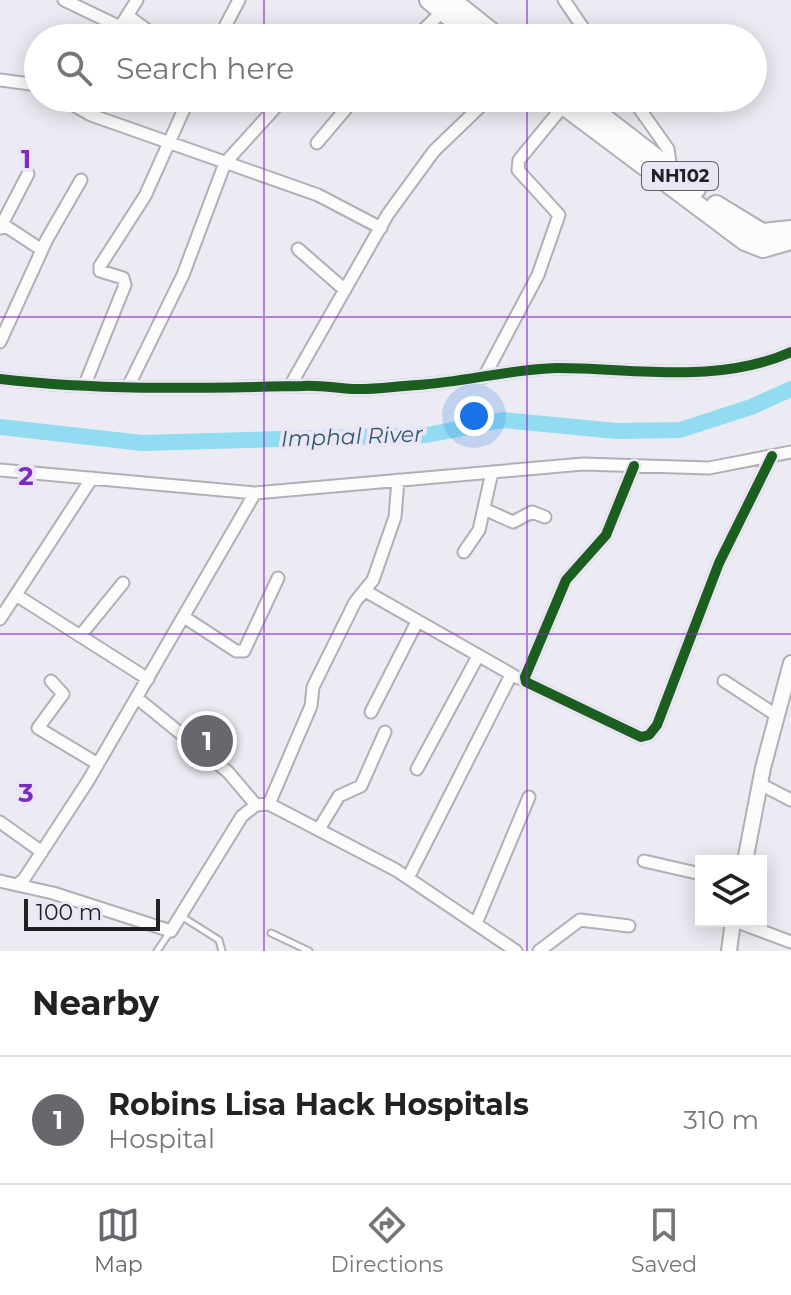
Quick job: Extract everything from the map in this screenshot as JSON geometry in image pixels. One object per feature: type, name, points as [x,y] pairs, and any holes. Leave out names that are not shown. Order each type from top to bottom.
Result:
[{"type":"highway","points":[[441,4],[462,24]]},
{"type":"highway","points":[[441,4],[475,24]]},
{"type":"highway","name":"NH102","points":[[582,112],[748,227],[762,233],[791,230]]},
{"type":"highway","name":"NH102","points":[[670,176],[754,246],[773,247],[791,240]]},
{"type":"street","points":[[64,0],[114,24]]},
{"type":"street","points":[[122,24],[137,0]]},
{"type":"street","points":[[226,24],[239,0]]},
{"type":"street","points":[[565,1],[581,24]]},
{"type":"street","points":[[426,24],[441,4]]},
{"type":"street","points":[[128,16],[139,24]]},
{"type":"street","points":[[0,80],[24,83]]},
{"type":"street","points":[[86,112],[318,195],[381,228]]},
{"type":"street","points":[[85,384],[125,285],[123,278],[103,273],[100,266],[145,196],[183,112]]},
{"type":"street","points":[[128,387],[183,275],[225,163],[271,112]]},
{"type":"street","points":[[317,143],[343,112]]},
{"type":"street","points":[[290,386],[381,228],[434,151],[474,112]]},
{"type":"street","points":[[484,377],[538,275],[559,215],[518,170],[519,160],[556,112]]},
{"type":"street","points":[[642,112],[668,149],[670,176]]},
{"type":"street","points":[[0,228],[28,174]]},
{"type":"street","points":[[0,342],[42,250],[81,180]]},
{"type":"street","points":[[0,228],[7,227],[42,250]]},
{"type":"street","points":[[298,249],[345,290]]},
{"type":"street","points":[[0,379],[128,387],[290,386],[355,389],[555,368],[637,373],[705,371],[768,362],[791,352]]},
{"type":"street","points":[[0,470],[255,493],[583,464],[709,468],[791,452]]},
{"type":"street","points":[[367,592],[477,658],[637,736],[649,735],[657,725],[679,673],[719,563],[772,456]]},
{"type":"street","points":[[526,682],[527,670],[566,580],[606,535],[634,466]]},
{"type":"street","points":[[464,552],[476,539],[492,472]]},
{"type":"street","points":[[0,619],[92,478]]},
{"type":"street","points":[[269,804],[311,706],[313,687],[355,602],[367,592],[395,517],[398,480]]},
{"type":"street","points":[[17,885],[42,852],[98,764],[255,493]]},
{"type":"street","points":[[484,509],[513,522],[532,512],[545,517]]},
{"type":"street","points":[[184,617],[236,651],[244,651],[278,578]]},
{"type":"street","points":[[80,636],[123,583]]},
{"type":"street","points":[[16,595],[148,679]]},
{"type":"street","points":[[371,712],[417,622]]},
{"type":"street","points":[[417,769],[477,658]]},
{"type":"street","points":[[746,855],[776,715],[791,663]]},
{"type":"street","points":[[408,878],[511,675]]},
{"type":"street","points":[[51,681],[63,694],[38,728],[98,764]]},
{"type":"street","points":[[724,681],[776,715]]},
{"type":"street","points":[[137,698],[228,772],[256,805]]},
{"type":"street","points":[[319,829],[339,796],[361,786],[385,732]]},
{"type":"street","points":[[760,784],[791,800]]},
{"type":"street","points":[[477,921],[529,797]]},
{"type":"street","points":[[0,881],[53,893],[171,931],[238,822],[256,805],[269,804],[408,878],[477,921],[516,951]]},
{"type":"street","points":[[0,822],[42,852]]},
{"type":"street","points":[[644,861],[695,873]]},
{"type":"street","points":[[539,951],[580,920],[629,926]]},
{"type":"street","points":[[729,951],[733,927]]},
{"type":"street","points":[[750,927],[791,942]]},
{"type":"lane","points":[[180,915],[219,940],[222,951]]},
{"type":"lane","points":[[157,951],[171,931]]},
{"type":"lane","points":[[271,933],[309,951]]},
{"type":"waterway","name":"Imphal River","points":[[0,427],[142,443],[427,435],[503,420],[616,431],[680,430],[751,407],[791,389]]},
{"type":"cycle path","points":[[0,379],[113,387],[309,386],[368,389],[557,368],[705,372],[763,362],[791,352]]},
{"type":"cycle path","points":[[634,466],[606,535],[566,580],[525,677],[526,682],[641,737],[649,735],[657,725],[719,563],[772,456]]},
{"type":"place","name":"Robins Lisa Hack Hospitals","points":[[207,741]]}]
